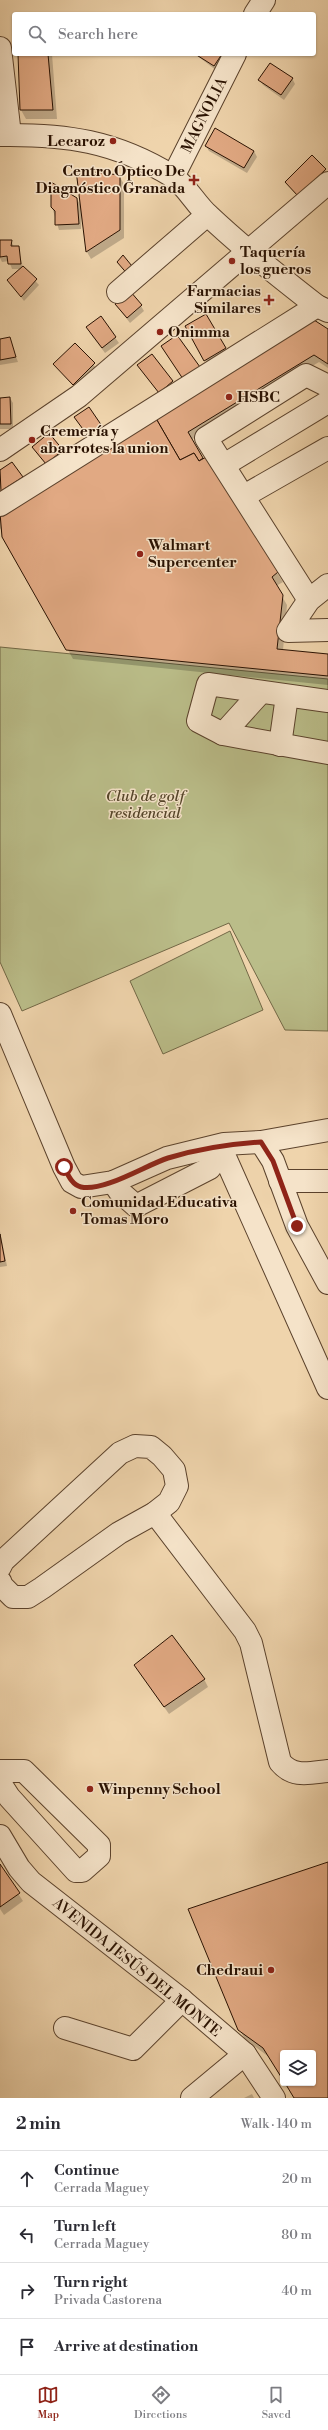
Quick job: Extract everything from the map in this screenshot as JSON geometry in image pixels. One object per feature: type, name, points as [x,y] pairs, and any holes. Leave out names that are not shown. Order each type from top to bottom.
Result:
[{"type":"street","points":[[243,0],[251,12]]},
{"type":"street","points":[[256,12],[264,0]]},
{"type":"street","points":[[0,48],[5,135],[76,138],[97,142],[114,148],[173,177],[207,215],[249,252],[322,308],[230,360],[0,505]]},
{"type":"street","name":"MAGNOLIA","points":[[173,177],[234,56]]},
{"type":"street","points":[[0,450],[79,396],[328,183]]},
{"type":"street","points":[[118,292],[207,215]]},
{"type":"street","points":[[308,600],[244,496],[206,438],[306,375],[328,386]]},
{"type":"street","points":[[224,465],[328,402]]},
{"type":"street","points":[[244,496],[328,448]]},
{"type":"street","points":[[328,585],[308,600],[288,631],[328,630]]},
{"type":"street","points":[[328,702],[208,684],[198,720],[222,734],[328,753]]},
{"type":"street","points":[[222,734],[261,692]]},
{"type":"street","points":[[280,745],[287,696]]},
{"type":"street","points":[[0,1014],[64,1167],[72,1182],[81,1187],[113,1182],[167,1158],[218,1147],[261,1142],[328,1130]]},
{"type":"street","points":[[261,1142],[273,1161],[297,1226],[328,1283]]},
{"type":"street","points":[[113,1182],[120,1192],[136,1206],[210,1168],[215,1160],[218,1147]]},
{"type":"street","points":[[218,1147],[328,1388]]},
{"type":"street","points":[[280,1181],[328,1181]]},
{"type":"street","points":[[0,1567],[3,1561],[120,1454],[135,1446],[151,1447],[162,1456],[174,1470],[177,1486],[169,1502],[155,1513],[119,1533],[28,1597],[13,1597],[2,1586],[0,1581]]},
{"type":"street","points":[[155,1513],[245,1631],[251,1642],[280,1762],[286,1770],[294,1774],[328,1771]]},
{"type":"street","points":[[0,1771],[24,1771],[99,1845],[99,1856],[82,1871],[76,1871],[9,1797],[0,1783]]},
{"type":"street","name":"AVENIDA JESÚS DEL MONTE","points":[[0,1836],[19,1868],[31,1882],[182,2000],[245,2054],[274,2098]]},
{"type":"street","points":[[65,2028],[134,2049],[182,2000]]},
{"type":"street","points":[[192,2098],[245,2054]]},
{"type":"green space","name":"Club de golf residencial","points":[[0,647],[328,679],[328,1031],[285,1030],[229,923],[22,1011],[0,962]]},
{"type":"green space","points":[[230,931],[263,1010],[163,1054],[130,981]]},
{"type":"building","points":[[18,56],[48,56],[53,110],[20,110]]},
{"type":"building","points":[[198,56],[221,56],[214,66]]},
{"type":"building","points":[[270,63],[293,78],[281,95],[258,80]]},
{"type":"building","points":[[215,128],[254,151],[244,168],[205,146]]},
{"type":"building","points":[[312,155],[326,169],[298,196],[285,182]]},
{"type":"building","points":[[76,170],[120,175],[120,230],[86,252]]},
{"type":"building","points":[[51,182],[77,198],[79,224],[55,225],[55,211],[51,207]]},
{"type":"building","points":[[0,240],[12,240],[11,246],[19,246],[21,264],[8,264],[7,256],[0,257]]},
{"type":"building","points":[[123,255],[136,271],[130,277],[117,262]]},
{"type":"building","points":[[23,266],[37,279],[21,297],[7,280]]},
{"type":"building","points":[[130,291],[142,305],[127,318],[115,304]]},
{"type":"building","points":[[206,314],[226,348],[204,361],[185,326]]},
{"type":"building","points":[[101,316],[116,337],[102,348],[86,327]]},
{"type":"building","points":[[314,320],[328,329],[328,364],[314,355],[188,432],[203,458],[199,461],[194,453],[180,460],[154,415]]},
{"type":"building","points":[[177,335],[200,367],[183,379],[161,346]]},
{"type":"building","points":[[10,337],[16,357],[0,360],[0,339]]},
{"type":"building","points":[[75,343],[95,363],[73,385],[53,364]]},
{"type":"building","points":[[152,354],[173,381],[159,393],[137,365]]},
{"type":"building","points":[[10,397],[11,424],[0,424],[0,398]]},
{"type":"building","points":[[89,407],[102,426],[88,436],[74,417]]},
{"type":"building","name":"Walmart Supercenter","points":[[154,415],[180,460],[194,453],[199,461],[208,456],[278,572],[272,577],[283,595],[277,649],[328,654],[328,676],[66,650],[2,537],[0,513]]},
{"type":"building","points":[[49,433],[63,450],[46,464],[32,447]]},
{"type":"building","points":[[12,462],[23,477],[1,491],[0,470]]},
{"type":"building","points":[[0,1234],[5,1261],[0,1262]]},
{"type":"building","points":[[172,1635],[205,1679],[164,1707],[134,1665]]},
{"type":"building","name":"Chedraui","points":[[328,1862],[328,2098],[294,2098],[287,2086],[316,2086],[316,2050],[280,2050],[280,2075],[263,2048],[238,2030],[188,1909]]},
{"type":"building","points":[[0,1864],[20,1893],[0,1907]]},
{"type":"place","name":"Lecaroz","points":[[113,141]]},
{"type":"place","name":"Centro Óptico De Diagnóstico Granada","points":[[194,180]]},
{"type":"place","name":"Taquería los gueros","points":[[232,261]]},
{"type":"place","name":"Farmacias Similares","points":[[269,300]]},
{"type":"place","name":"Onimma","points":[[160,332]]},
{"type":"place","name":"HSBC","points":[[229,397]]},
{"type":"place","name":"Cremería y abarrotes la union","points":[[32,440]]},
{"type":"place","name":"Walmart Supercenter","points":[[140,554]]},
{"type":"place","name":"Comunidad Educativa Tomas Moro","points":[[73,1211]]},
{"type":"place","name":"Winpenny School","points":[[90,1789]]},
{"type":"place","name":"Chedraui","points":[[271,1970]]},
{"type":"route","points":[[64,1167],[72,1182],[81,1187],[90,1187],[113,1182],[167,1158],[224,1144],[261,1142],[273,1161],[297,1226]]}]
